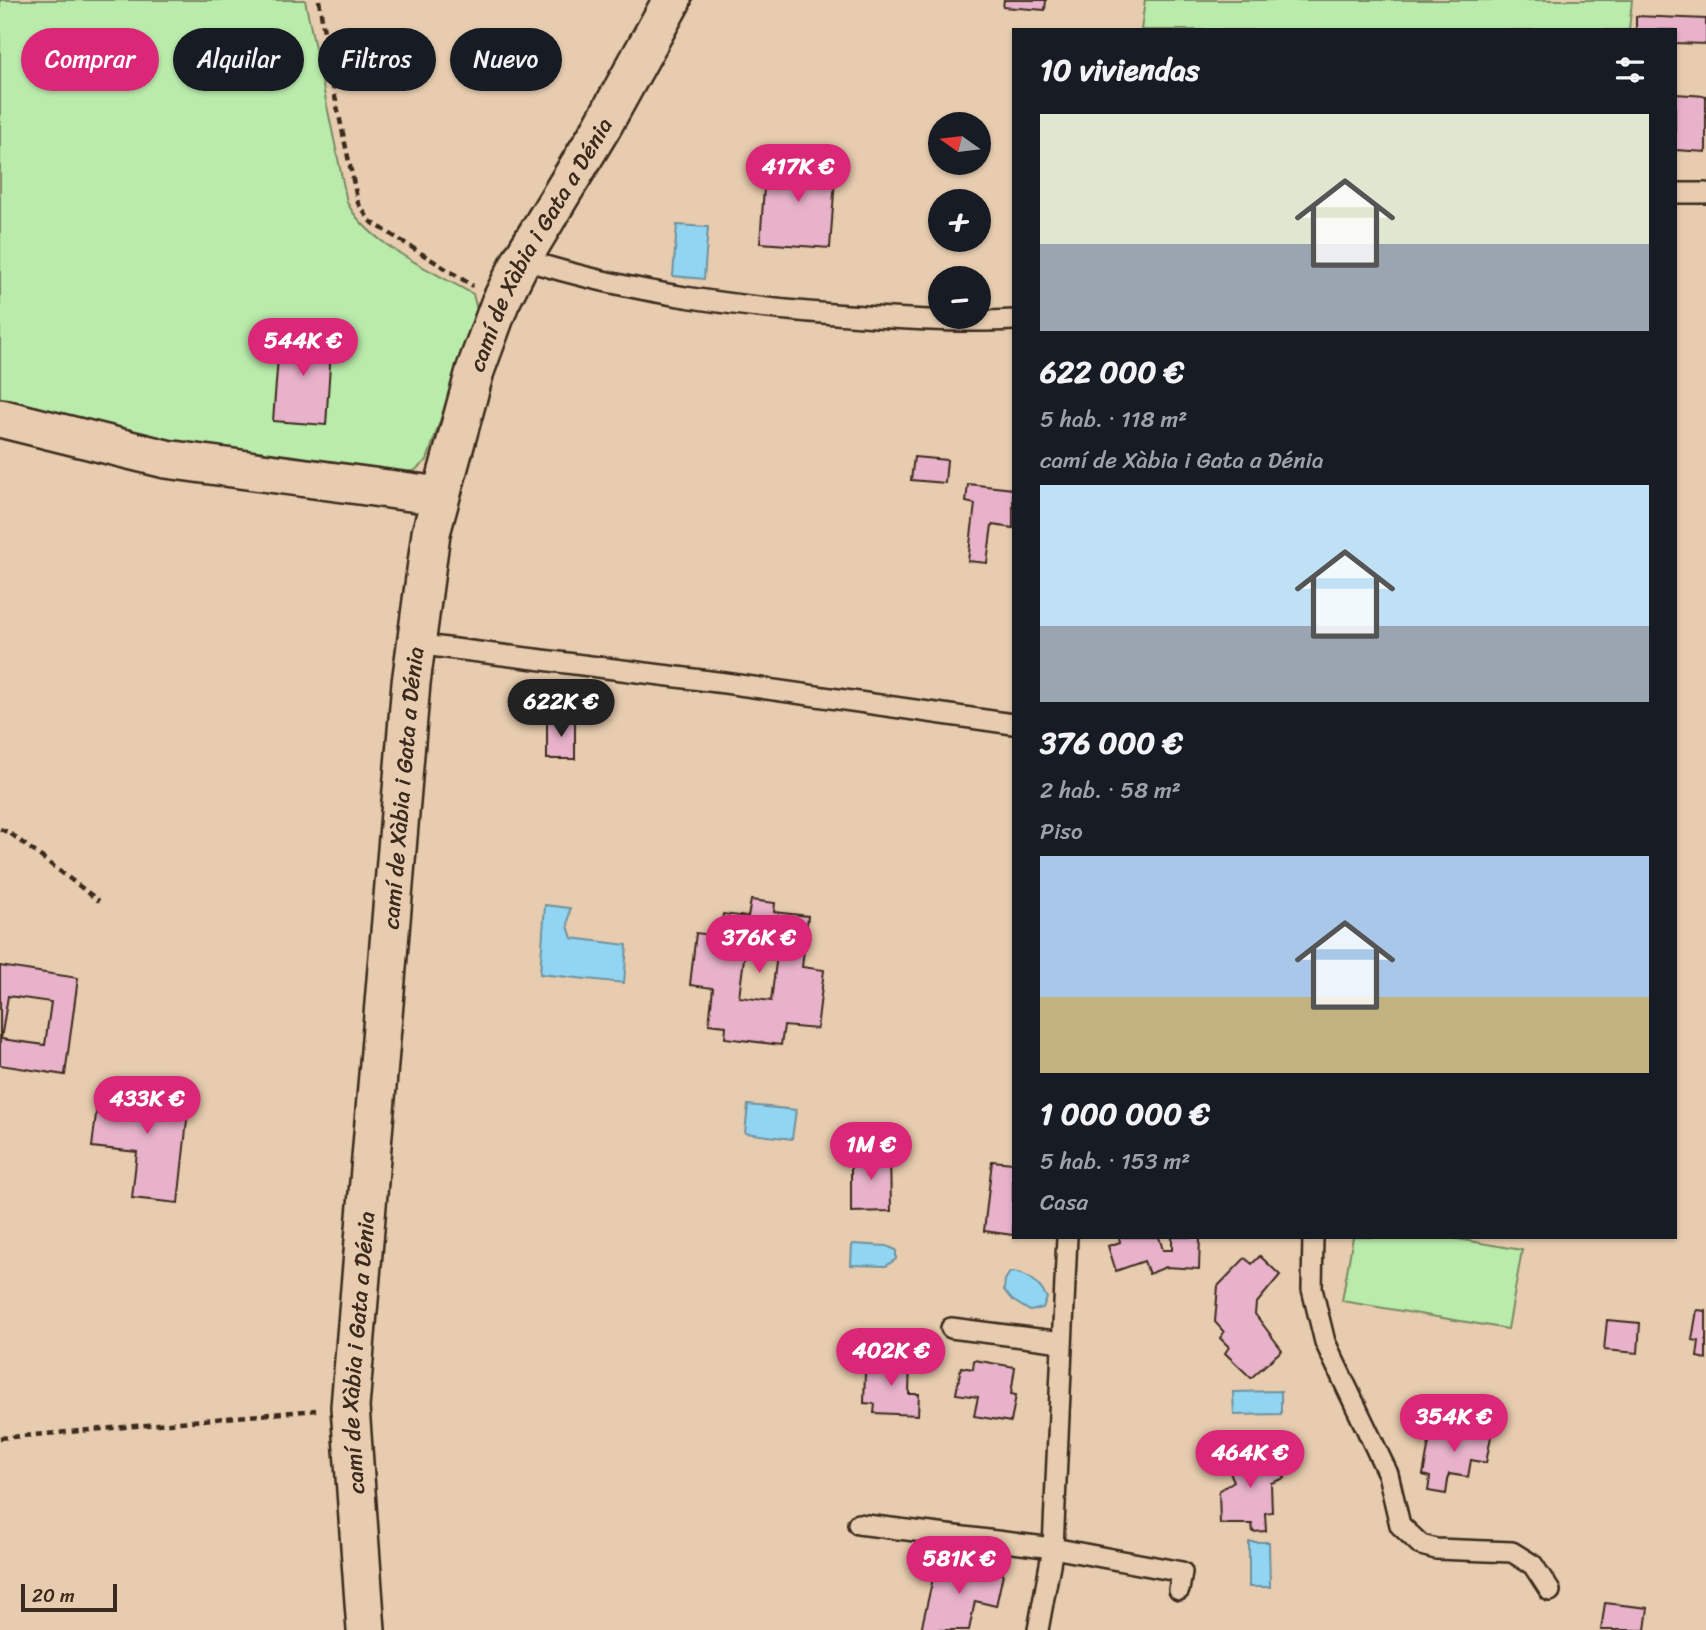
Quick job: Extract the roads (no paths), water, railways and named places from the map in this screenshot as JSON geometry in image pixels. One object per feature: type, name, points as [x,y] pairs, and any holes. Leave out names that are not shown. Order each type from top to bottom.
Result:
[{"type":"street","name":"camí de Xàbia i Gata a Dénia","points":[[366,1630],[350,1406],[415,645],[440,496],[475,370],[500,303],[522,259],[602,127],[672,0]]},
{"type":"street","points":[[0,418],[166,459],[440,496]]},
{"type":"lane","points":[[1677,192],[1706,193]]},
{"type":"lane","points":[[522,259],[560,271],[668,295],[738,305],[957,322],[1012,320]]},
{"type":"lane","points":[[415,645],[725,683],[1012,724]]},
{"type":"lane","points":[[1038,1630],[1053,1548],[1067,1239]]},
{"type":"lane","points":[[1313,1239],[1312,1289],[1325,1342],[1388,1474],[1400,1525],[1421,1545],[1436,1549],[1512,1552],[1533,1565],[1550,1591]]},
{"type":"lane","points":[[951,1328],[1062,1342]]},
{"type":"lane","points":[[858,1524],[1053,1548],[1182,1572],[1180,1590]]},
{"type":"water","points":[[677,225],[708,227],[704,279],[673,276]]},
{"type":"water","points":[[545,905],[570,908],[568,926],[572,938],[627,945],[624,983],[540,974]]},
{"type":"water","points":[[748,1105],[796,1110],[792,1139],[745,1133]]},
{"type":"water","points":[[852,1244],[887,1246],[896,1250],[896,1259],[886,1266],[851,1265]]},
{"type":"water","points":[[1010,1272],[1027,1277],[1041,1288],[1047,1298],[1043,1308],[1030,1311],[1012,1300],[1004,1290],[1005,1280]]},
{"type":"water","points":[[1281,1391],[1281,1414],[1234,1415],[1233,1392]]},
{"type":"water","points":[[1249,1542],[1269,1542],[1270,1587],[1249,1587]]}]
